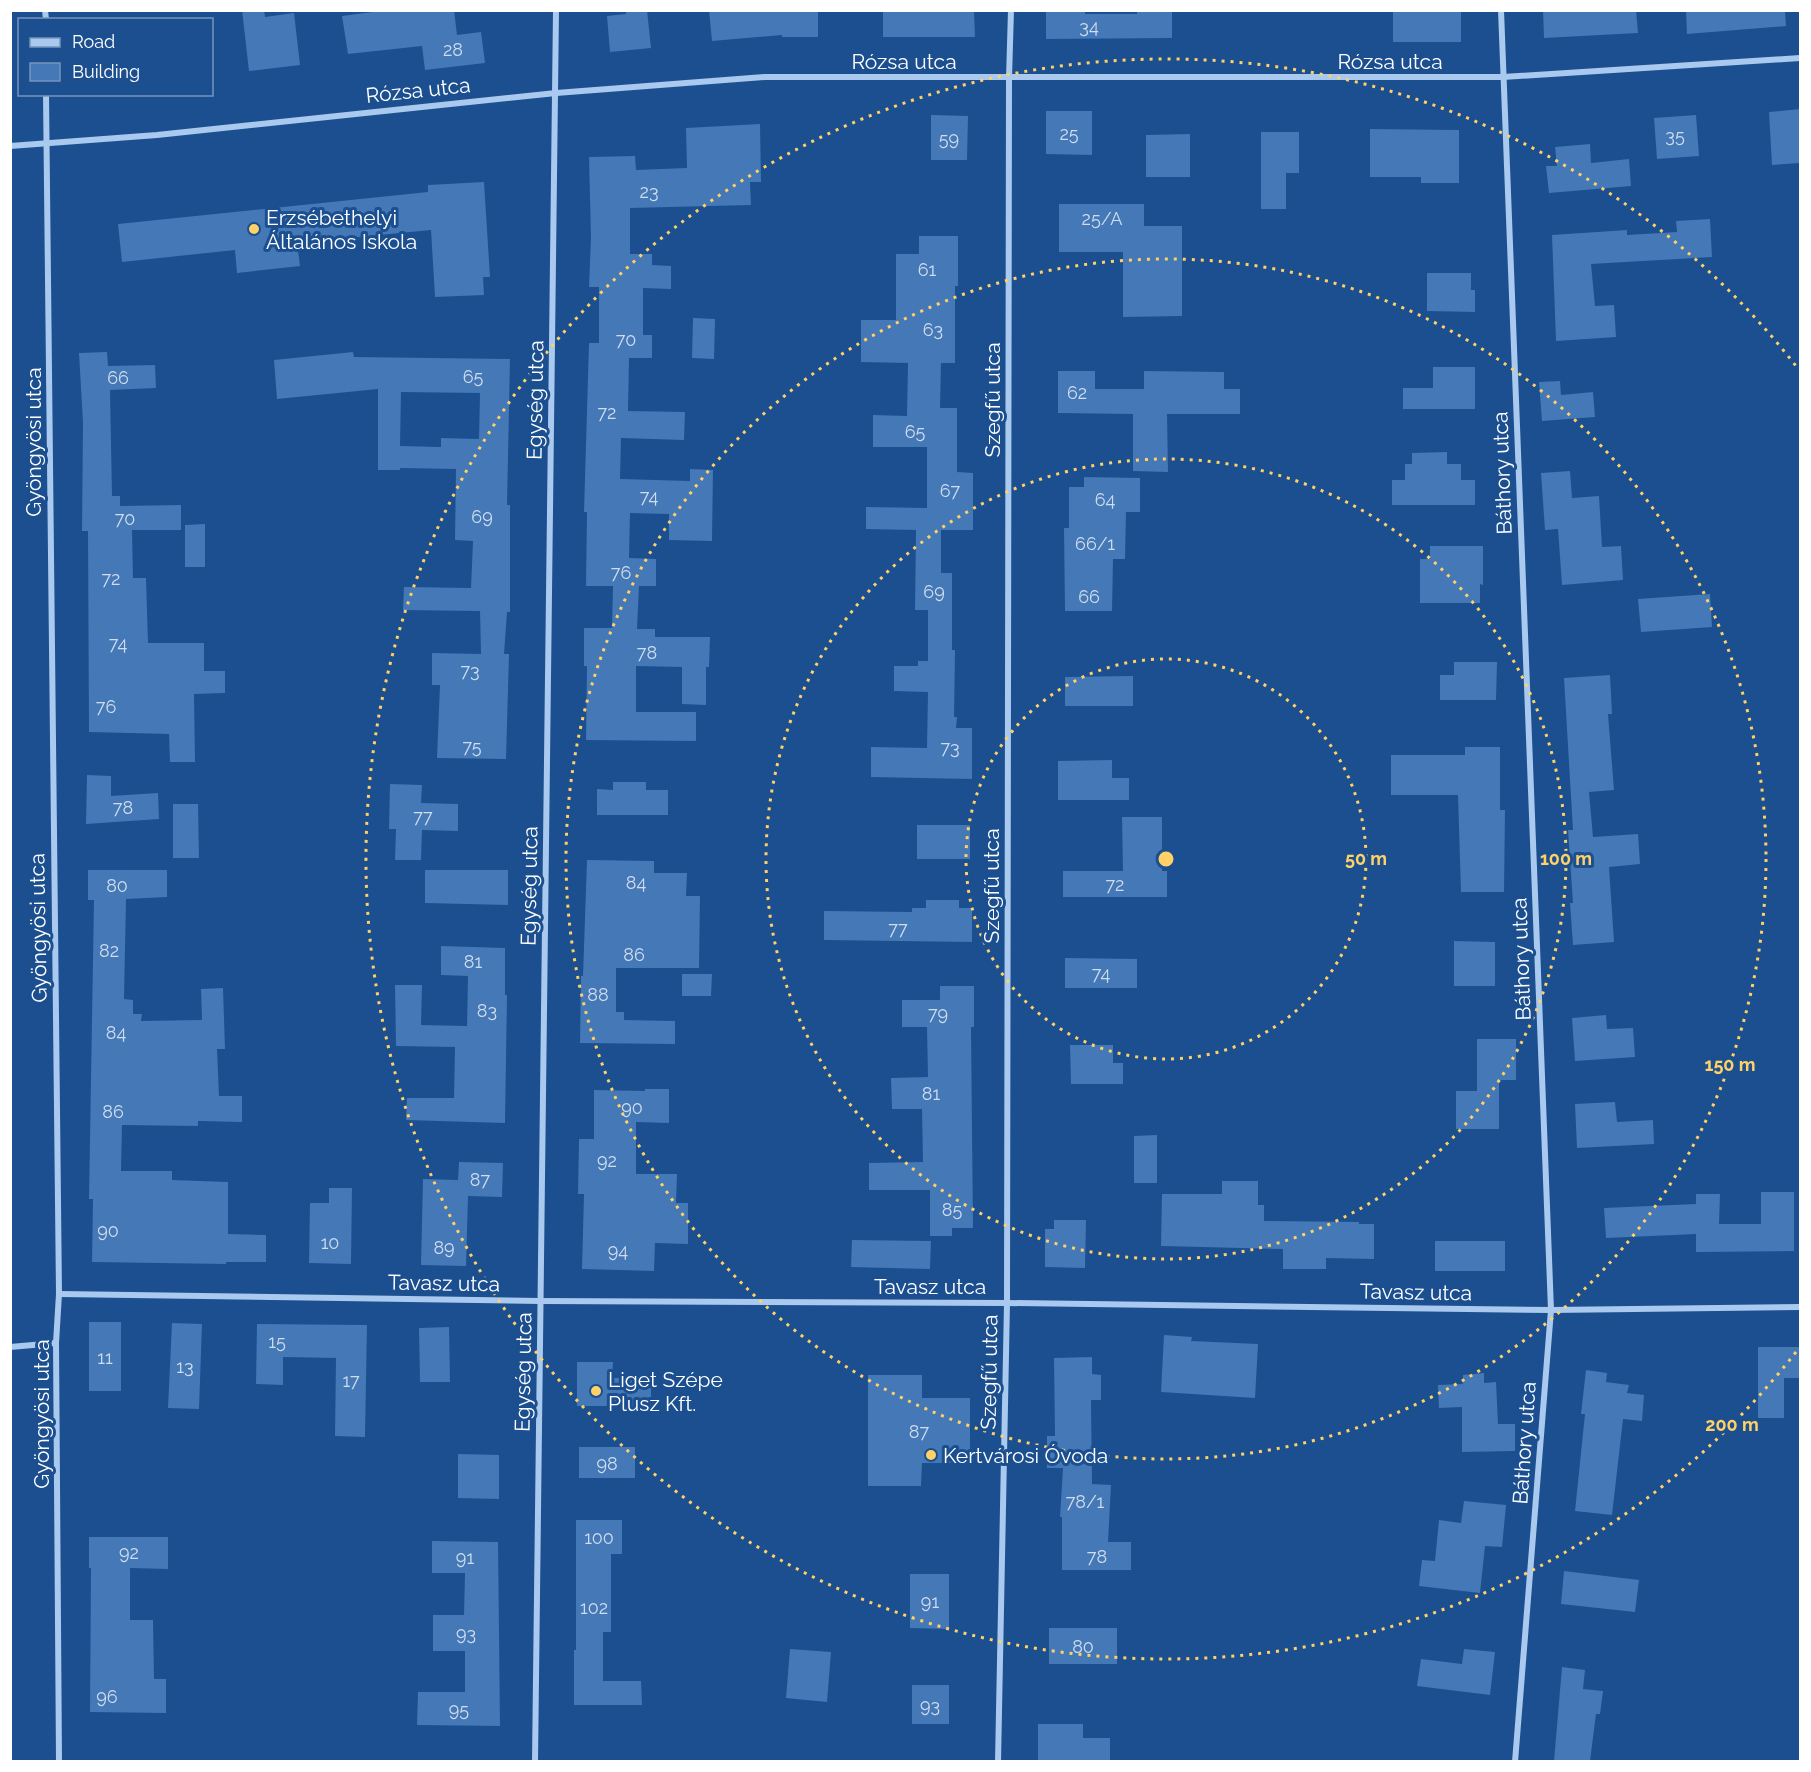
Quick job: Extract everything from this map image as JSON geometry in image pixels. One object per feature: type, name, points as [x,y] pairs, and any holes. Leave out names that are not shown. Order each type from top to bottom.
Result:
[{"type":"street","name":"Egység utca","points":[[535,1761],[556,10]]},
{"type":"street","name":"Szegfű utca","points":[[998,1761],[1007,1303],[1011,10]]},
{"type":"street","name":"Báthory utca","points":[[1501,10],[1551,1310],[1515,1761]]},
{"type":"street","name":"Rózsa utca","points":[[10,146],[158,135],[556,93],[765,77],[1503,77],[1800,58]]},
{"type":"street","name":"Gyöngyösi utca","points":[[46,96],[59,1294],[56,1343],[58,1761]]},
{"type":"street","name":"Tavasz utca","points":[[59,1294],[540,1301],[1007,1303],[1551,1310],[1800,1306]]},
{"type":"street","points":[[10,1347],[56,1343]]},
{"type":"building","points":[[242,10],[264,10],[265,17],[294,13],[300,65],[249,71]]},
{"type":"building","points":[[388,10],[454,10],[457,35],[481,32],[485,63],[425,70],[422,46],[348,54],[342,16]]},
{"type":"building","points":[[626,10],[647,10],[651,48],[610,52],[607,16],[626,14]]},
{"type":"building","points":[[709,10],[818,10],[818,37],[782,37],[782,35],[712,41]]},
{"type":"building","points":[[883,10],[974,10],[975,37],[883,37]]},
{"type":"building","points":[[1046,10],[1085,10],[1085,14],[1137,14],[1137,10],[1172,10],[1172,38],[1046,39]]},
{"type":"building","points":[[1393,10],[1461,10],[1461,42],[1393,42]]},
{"type":"building","points":[[1543,10],[1636,10],[1638,33],[1544,38]]},
{"type":"building","points":[[1686,10],[1785,10],[1786,26],[1687,34]]},
{"type":"building","points":[[1800,109],[1800,163],[1772,165],[1769,112]]},
{"type":"building","points":[[1046,111],[1092,111],[1092,155],[1046,154]]},
{"type":"building","points":[[931,115],[968,116],[967,160],[931,160]]},
{"type":"building","points":[[1696,115],[1699,156],[1657,159],[1654,118]]},
{"type":"building","points":[[760,124],[761,182],[750,182],[751,205],[630,208],[630,254],[652,254],[652,265],[671,266],[671,289],[643,288],[643,335],[652,335],[652,358],[629,358],[628,411],[685,412],[684,440],[621,438],[620,479],[690,481],[690,469],[713,470],[712,541],[669,540],[669,514],[630,513],[629,558],[656,559],[656,586],[639,586],[637,629],[655,629],[655,637],[710,637],[709,667],[706,667],[706,705],[682,704],[682,667],[636,666],[636,712],[696,712],[696,741],[586,740],[587,666],[584,666],[584,628],[612,628],[613,586],[586,586],[587,512],[584,512],[589,343],[599,343],[599,287],[589,287],[591,238],[589,157],[635,156],[636,170],[687,168],[686,128]]},
{"type":"building","points":[[1370,129],[1459,130],[1459,183],[1421,183],[1421,177],[1370,177]]},
{"type":"building","points":[[1261,132],[1299,132],[1299,173],[1286,173],[1286,209],[1261,209]]},
{"type":"building","points":[[1190,134],[1190,177],[1146,177],[1146,135]]},
{"type":"building","points":[[1590,144],[1591,163],[1629,159],[1631,186],[1549,193],[1546,166],[1557,166],[1555,147]]},
{"type":"building","points":[[484,182],[490,277],[483,277],[484,295],[435,297],[431,230],[297,243],[300,266],[237,273],[235,250],[122,262],[118,224],[428,192],[428,185]]},
{"type":"building","points":[[1059,204],[1144,204],[1144,226],[1182,226],[1182,316],[1123,317],[1123,252],[1059,252]]},
{"type":"building","points":[[1710,219],[1712,257],[1591,264],[1595,306],[1614,305],[1616,337],[1556,341],[1552,235],[1627,230],[1627,235],[1677,232],[1676,221]]},
{"type":"building","points":[[919,236],[958,236],[958,286],[955,286],[955,363],[941,363],[940,408],[957,408],[957,472],[973,473],[973,530],[941,530],[941,573],[952,573],[952,650],[955,650],[954,717],[957,717],[956,728],[972,728],[972,779],[871,777],[871,747],[927,748],[928,692],[894,691],[894,666],[918,666],[918,661],[928,661],[928,610],[915,610],[916,530],[866,529],[866,507],[927,508],[927,447],[873,447],[873,415],[907,416],[908,363],[861,362],[861,320],[896,320],[896,254],[919,254]]},
{"type":"building","points":[[1427,273],[1471,273],[1471,290],[1475,290],[1475,312],[1427,311]]},
{"type":"building","points":[[693,318],[715,319],[714,359],[692,358]]},
{"type":"building","points":[[107,352],[108,366],[155,365],[156,388],[110,390],[112,496],[120,496],[120,506],[181,505],[181,530],[132,530],[133,578],[146,578],[148,643],[204,643],[204,671],[225,671],[225,693],[194,694],[195,762],[170,762],[169,734],[89,732],[88,531],[82,531],[83,423],[79,353]]},
{"type":"building","points":[[353,352],[354,357],[510,359],[507,505],[510,505],[510,612],[507,612],[504,654],[509,654],[506,759],[437,758],[440,685],[432,685],[432,653],[481,654],[480,611],[403,610],[404,587],[471,588],[473,541],[455,540],[456,469],[378,470],[378,389],[277,399],[274,360]],"holes":[[[401,392],[480,393],[479,439],[441,438],[441,447],[400,446]]]},
{"type":"building","points":[[1433,367],[1475,367],[1475,409],[1403,409],[1403,388],[1433,388]]},
{"type":"building","points":[[1058,371],[1095,371],[1095,389],[1144,389],[1144,371],[1224,372],[1224,389],[1240,389],[1240,414],[1167,414],[1168,472],[1133,471],[1133,414],[1058,413]]},
{"type":"building","points":[[1560,381],[1561,395],[1593,392],[1595,417],[1542,421],[1539,382]]},
{"type":"building","points":[[1447,452],[1447,464],[1461,464],[1461,480],[1475,480],[1475,505],[1392,505],[1392,480],[1405,480],[1405,464],[1412,464],[1412,453]]},
{"type":"building","points":[[1570,471],[1572,498],[1599,496],[1602,547],[1621,546],[1623,580],[1562,585],[1558,529],[1545,530],[1541,473]]},
{"type":"building","points":[[1084,477],[1140,478],[1140,512],[1126,512],[1125,559],[1113,559],[1112,611],[1065,611],[1064,528],[1069,528],[1069,487],[1084,487]]},
{"type":"building","points":[[205,524],[205,567],[185,567],[185,525]]},
{"type":"building","points":[[1430,546],[1483,546],[1483,585],[1480,584],[1480,603],[1420,603],[1420,559],[1430,559]]},
{"type":"building","points":[[1710,594],[1712,627],[1641,632],[1638,599]]},
{"type":"building","points":[[1454,662],[1497,662],[1496,700],[1440,700],[1440,675],[1454,675]]},
{"type":"building","points":[[1610,675],[1612,714],[1608,714],[1614,790],[1589,792],[1593,837],[1638,834],[1640,864],[1609,867],[1614,942],[1573,945],[1570,903],[1573,903],[1568,830],[1573,830],[1564,678]]},
{"type":"building","points":[[1133,676],[1133,706],[1065,706],[1065,677]]},
{"type":"building","points":[[1465,747],[1500,747],[1500,810],[1505,810],[1504,892],[1461,892],[1458,795],[1391,795],[1391,755],[1465,755]]},
{"type":"building","points":[[1112,760],[1112,778],[1129,778],[1129,800],[1058,800],[1058,761]]},
{"type":"building","points":[[87,775],[111,776],[111,796],[158,793],[159,819],[86,824]]},
{"type":"building","points":[[613,782],[646,782],[646,790],[668,790],[668,815],[597,815],[597,789],[613,790]]},
{"type":"building","points":[[390,784],[422,785],[421,803],[458,804],[458,831],[422,830],[421,860],[395,860],[396,829],[389,829]]},
{"type":"building","points":[[173,804],[198,804],[199,858],[173,858]]},
{"type":"building","points":[[1122,817],[1162,817],[1162,871],[1167,871],[1167,897],[1063,897],[1063,871],[1123,871]]},
{"type":"building","points":[[917,825],[970,825],[970,859],[917,859]]},
{"type":"building","points":[[587,860],[654,861],[654,873],[687,873],[686,896],[700,896],[699,968],[616,968],[616,1012],[624,1012],[624,1020],[675,1021],[675,1044],[580,1043]]},
{"type":"building","points":[[88,870],[167,870],[167,897],[126,899],[124,999],[133,1000],[133,1014],[142,1014],[141,1021],[202,1020],[201,989],[223,988],[225,1049],[217,1049],[219,1096],[242,1096],[242,1122],[198,1121],[198,1126],[122,1125],[121,1171],[172,1171],[172,1180],[228,1182],[228,1234],[266,1235],[266,1262],[226,1262],[226,1264],[92,1262],[93,1199],[89,1199],[94,900],[88,900]]},
{"type":"building","points":[[425,870],[508,870],[508,905],[425,903]]},
{"type":"building","points":[[926,900],[959,900],[959,908],[972,908],[972,942],[824,940],[824,911],[912,912],[912,908],[926,908]]},
{"type":"building","points":[[1454,941],[1495,942],[1495,986],[1454,986]]},
{"type":"building","points":[[441,946],[505,948],[505,995],[507,995],[505,1123],[406,1120],[407,1098],[454,1098],[455,1047],[396,1046],[395,985],[422,985],[421,1025],[467,1026],[468,976],[441,975]]},
{"type":"building","points":[[1065,958],[1137,959],[1137,988],[1065,988]]},
{"type":"building","points":[[682,974],[712,974],[711,996],[682,996]]},
{"type":"building","points":[[940,986],[974,986],[974,1027],[971,1027],[973,1228],[952,1228],[952,1236],[930,1236],[930,1190],[869,1190],[869,1163],[923,1162],[922,1109],[892,1109],[891,1078],[928,1077],[927,1027],[902,1027],[902,1000],[940,1000]]},
{"type":"building","points":[[1606,1015],[1607,1029],[1633,1028],[1635,1057],[1575,1061],[1572,1018]]},
{"type":"building","points":[[1477,1039],[1516,1039],[1516,1080],[1499,1080],[1499,1129],[1456,1129],[1456,1091],[1477,1091]]},
{"type":"building","points":[[1070,1045],[1113,1045],[1113,1063],[1123,1063],[1123,1084],[1071,1084]]},
{"type":"building","points":[[645,1089],[669,1089],[669,1123],[636,1122],[636,1174],[677,1174],[676,1203],[688,1203],[688,1244],[655,1243],[654,1271],[582,1269],[584,1194],[578,1194],[579,1139],[594,1139],[594,1090],[645,1091]]},
{"type":"building","points":[[1615,1102],[1617,1122],[1653,1120],[1654,1144],[1577,1148],[1575,1104]]},
{"type":"building","points":[[1157,1135],[1157,1183],[1134,1183],[1134,1136]]},
{"type":"building","points":[[459,1162],[503,1163],[502,1197],[468,1196],[466,1266],[421,1265],[423,1179],[458,1180]]},
{"type":"building","points":[[1222,1181],[1258,1181],[1258,1205],[1264,1205],[1264,1221],[1374,1224],[1374,1259],[1326,1258],[1326,1269],[1283,1269],[1283,1249],[1161,1246],[1162,1194],[1222,1194]]},
{"type":"building","points":[[329,1188],[352,1188],[351,1264],[309,1263],[310,1203],[329,1203]]},
{"type":"building","points":[[1761,1192],[1794,1192],[1794,1251],[1696,1252],[1696,1234],[1606,1238],[1604,1208],[1696,1204],[1696,1194],[1720,1194],[1719,1224],[1761,1224]]},
{"type":"building","points":[[1054,1220],[1086,1220],[1085,1268],[1045,1267],[1045,1229],[1054,1229]]},
{"type":"building","points":[[852,1240],[931,1241],[930,1269],[851,1267]]},
{"type":"building","points":[[1435,1241],[1505,1241],[1505,1271],[1435,1271]]},
{"type":"building","points":[[89,1322],[121,1322],[121,1391],[89,1391]]},
{"type":"building","points":[[172,1323],[202,1324],[199,1409],[168,1408]]},
{"type":"building","points":[[257,1324],[367,1325],[365,1437],[335,1436],[336,1358],[283,1357],[283,1385],[256,1384]]},
{"type":"building","points":[[449,1327],[450,1382],[420,1382],[419,1328]]},
{"type":"building","points":[[1164,1335],[1192,1337],[1191,1341],[1258,1344],[1255,1398],[1161,1392]]},
{"type":"building","points":[[1758,1347],[1799,1347],[1799,1378],[1784,1378],[1784,1418],[1758,1418]]},
{"type":"building","points":[[1092,1357],[1092,1374],[1101,1375],[1101,1400],[1091,1400],[1092,1484],[1111,1485],[1108,1542],[1131,1542],[1131,1570],[1062,1570],[1062,1517],[1060,1517],[1063,1468],[1047,1468],[1047,1436],[1055,1436],[1054,1358]]},
{"type":"building","points":[[577,1362],[613,1362],[612,1378],[651,1378],[651,1406],[577,1406]]},
{"type":"building","points":[[1586,1370],[1607,1373],[1606,1382],[1629,1385],[1627,1393],[1644,1395],[1642,1421],[1623,1419],[1612,1515],[1575,1511],[1585,1414],[1581,1414]]},
{"type":"building","points":[[1484,1373],[1484,1383],[1496,1382],[1498,1424],[1515,1424],[1515,1451],[1462,1452],[1462,1407],[1439,1408],[1438,1385],[1463,1384],[1463,1375]]},
{"type":"building","points":[[868,1375],[922,1375],[922,1398],[970,1398],[970,1463],[922,1463],[921,1486],[868,1486]]},
{"type":"building","points":[[579,1447],[635,1447],[635,1478],[579,1478]]},
{"type":"building","points":[[458,1454],[499,1455],[499,1499],[458,1498]]},
{"type":"building","points":[[1464,1501],[1506,1505],[1502,1547],[1485,1546],[1480,1593],[1419,1586],[1422,1560],[1435,1561],[1439,1520],[1461,1523]]},
{"type":"building","points":[[576,1520],[622,1520],[622,1554],[611,1554],[611,1632],[603,1632],[603,1681],[641,1681],[642,1705],[574,1705]]},
{"type":"building","points":[[89,1537],[168,1537],[168,1569],[130,1568],[130,1620],[153,1620],[154,1679],[166,1679],[166,1713],[90,1712],[91,1568],[89,1568]]},
{"type":"building","points":[[432,1541],[498,1542],[500,1726],[417,1725],[418,1692],[465,1692],[465,1651],[433,1651],[433,1615],[464,1615],[465,1573],[432,1573]]},
{"type":"building","points":[[1564,1571],[1639,1580],[1635,1612],[1561,1604]]},
{"type":"building","points":[[910,1574],[949,1574],[949,1629],[910,1628]]},
{"type":"building","points":[[1049,1628],[1117,1628],[1117,1664],[1049,1664]]},
{"type":"building","points":[[790,1649],[831,1652],[827,1702],[786,1698]]},
{"type":"building","points":[[1464,1649],[1495,1652],[1490,1695],[1417,1686],[1421,1659],[1462,1664]]},
{"type":"building","points":[[1562,1667],[1585,1670],[1583,1689],[1603,1691],[1600,1714],[1596,1714],[1590,1761],[1554,1761]]},
{"type":"building","points":[[912,1685],[949,1685],[949,1724],[912,1724]]},
{"type":"building","points":[[1038,1724],[1083,1724],[1083,1738],[1110,1738],[1110,1761],[1038,1761]]},
{"type":"place","name":"Erzsébethelyi Általános Iskola","points":[[254,229]]},
{"type":"place","name":"Liget Szépe Plusz Kft.","points":[[596,1391]]},
{"type":"place","name":"Kertvárosi Óvoda","points":[[931,1455]]}]
